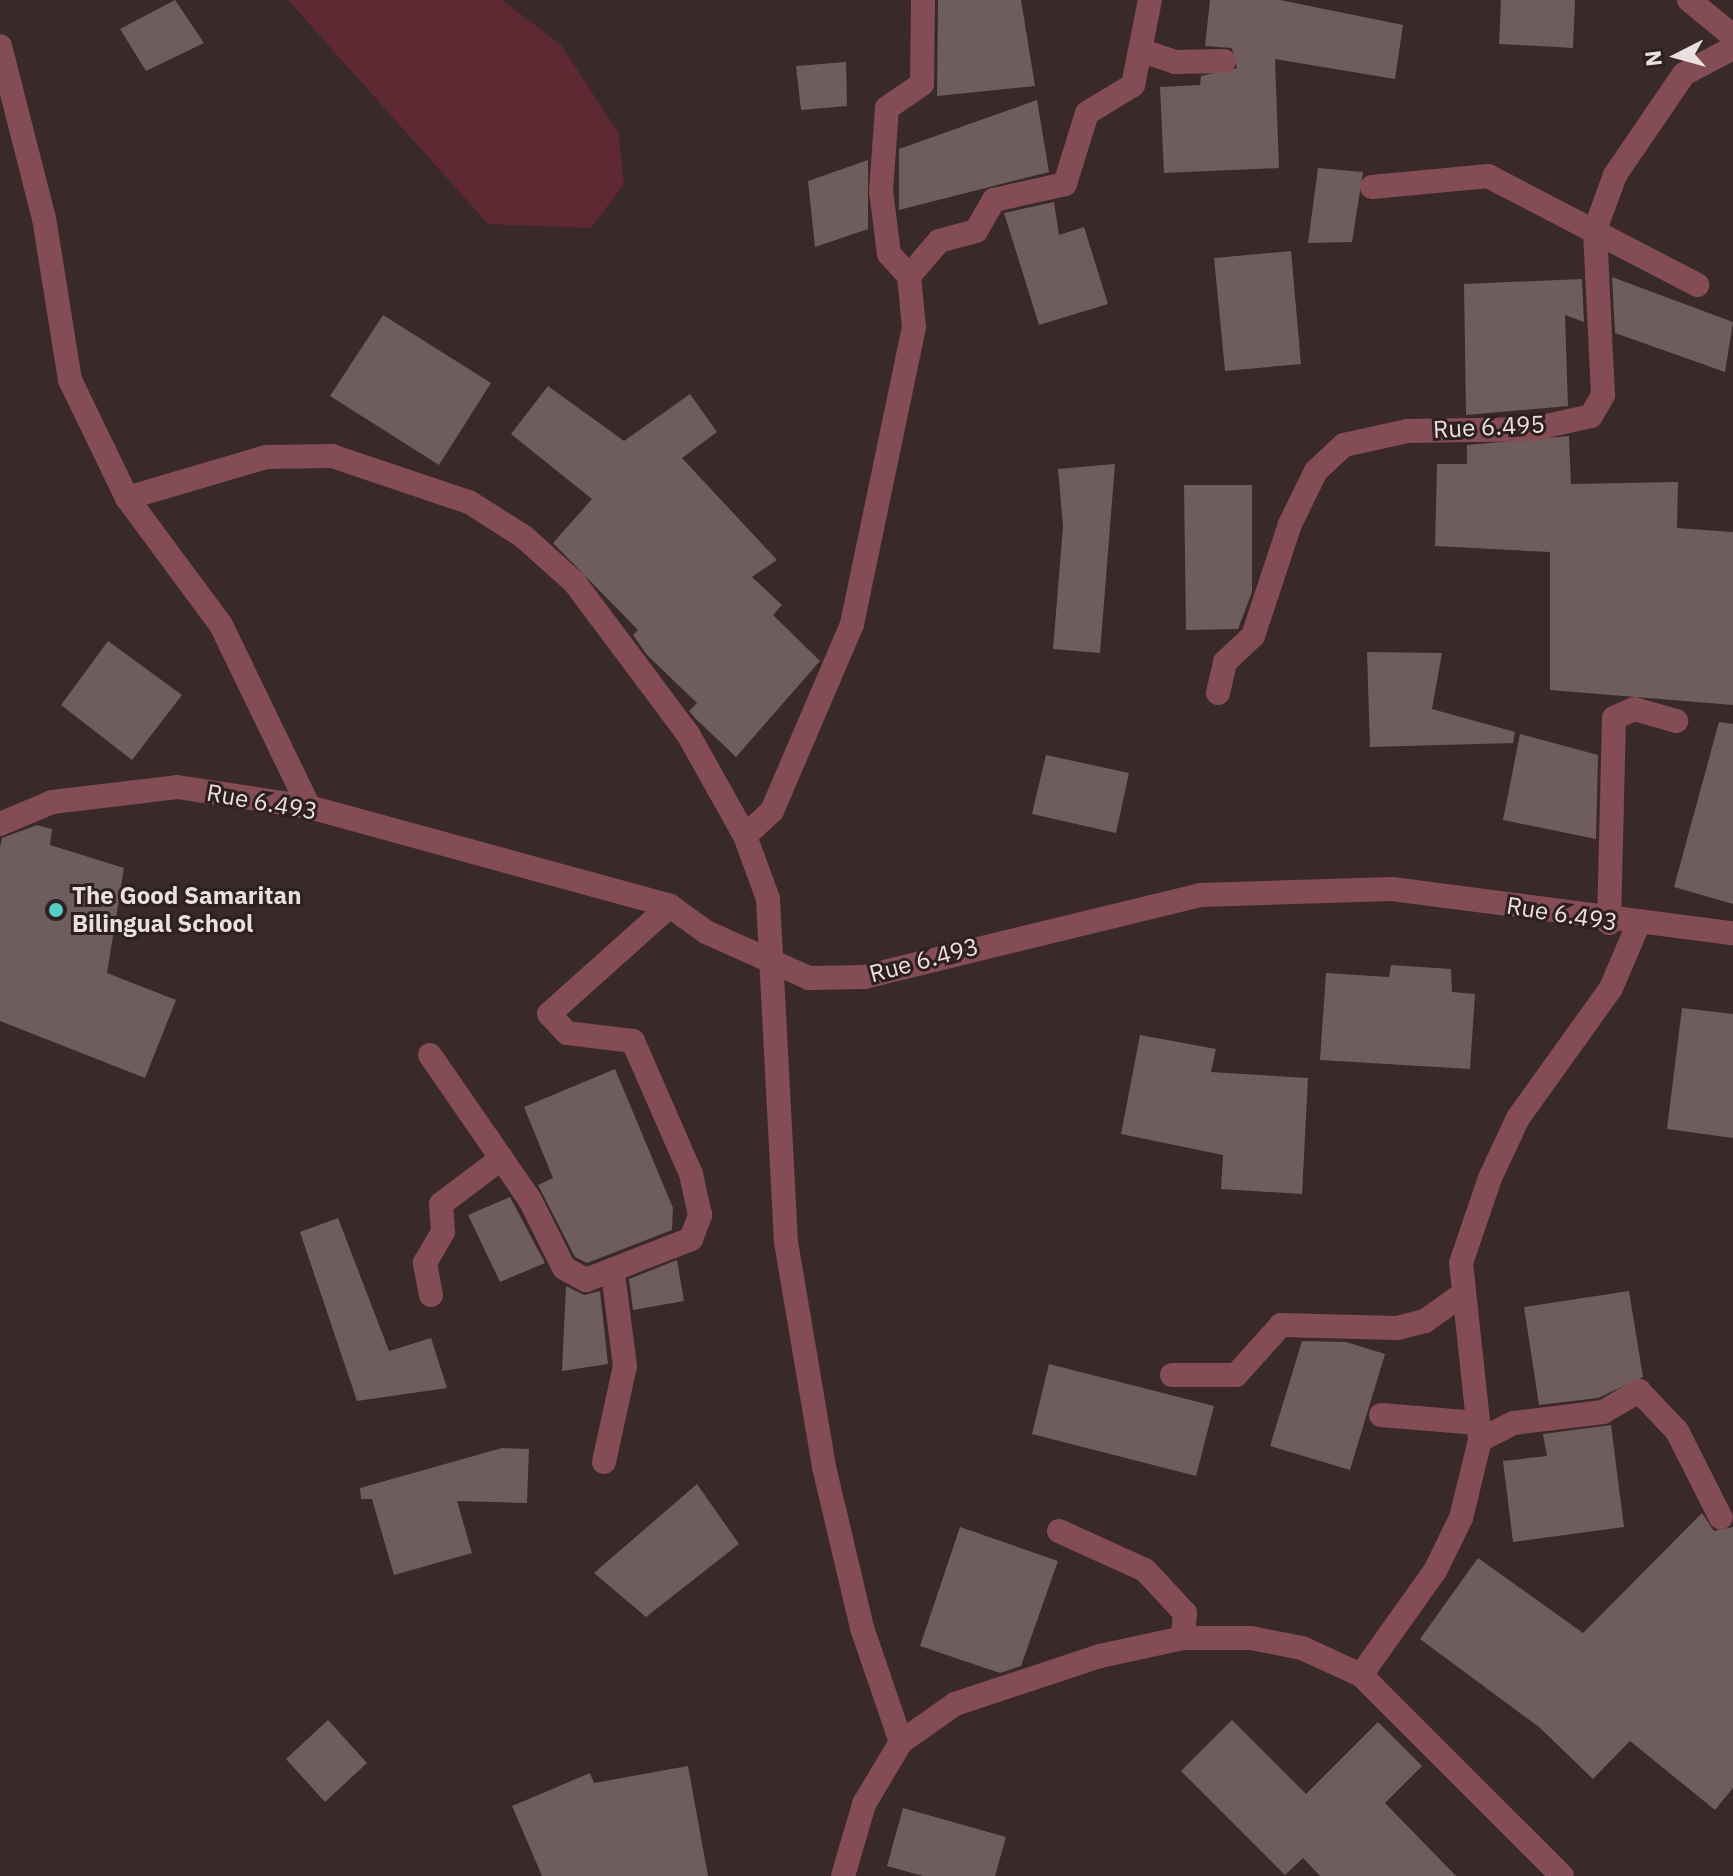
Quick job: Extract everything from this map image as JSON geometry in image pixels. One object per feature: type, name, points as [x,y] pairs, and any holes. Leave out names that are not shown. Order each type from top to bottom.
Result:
[{"type":"street","points":[[745,836],[772,811],[852,624],[914,327],[909,276],[889,254],[881,191],[887,108],[922,84],[923,0]]},
{"type":"street","points":[[909,276],[939,241],[976,231],[994,200],[1065,184],[1087,113],[1133,85],[1145,52],[1150,0]]},
{"type":"street","points":[[1689,0],[1733,36]]},
{"type":"street","points":[[0,46],[44,218],[70,380],[127,498],[221,625],[309,807]]},
{"type":"street","name":"Rue 6.495","points":[[1218,693],[1225,662],[1253,636],[1290,524],[1316,471],[1344,445],[1407,431],[1533,429],[1591,416],[1603,395],[1595,230],[1615,175],[1655,109],[1684,74],[1733,48]]},
{"type":"street","points":[[1145,52],[1175,62],[1224,61]]},
{"type":"street","points":[[1372,187],[1488,176],[1697,285]]},
{"type":"street","points":[[127,498],[266,457],[332,456],[469,502],[524,537],[613,626],[688,734],[745,836],[768,899],[775,964],[789,1257],[824,1467],[862,1628],[901,1742]]},
{"type":"street","points":[[1609,923],[1614,718],[1634,709],[1676,721]]},
{"type":"street","name":"Rue 6.493","points":[[0,824],[52,802],[177,787],[309,807],[670,906],[775,964],[809,978],[864,977],[1200,895],[1392,889],[1609,923],[1733,933]]},
{"type":"street","points":[[430,1055],[502,1158],[564,1268],[586,1280],[613,1273],[691,1239],[700,1215],[691,1174],[633,1041],[567,1033],[549,1014],[670,906]]},
{"type":"street","points":[[1361,1675],[1435,1571],[1461,1518],[1479,1431],[1460,1296],[1461,1263],[1518,1118],[1611,988],[1638,925]]},
{"type":"street","points":[[431,1295],[425,1263],[443,1232],[441,1204],[502,1158]]},
{"type":"street","points":[[604,1462],[625,1366],[613,1273]]},
{"type":"street","points":[[1172,1375],[1236,1375],[1281,1325],[1397,1328],[1425,1321],[1460,1296]]},
{"type":"street","points":[[1381,1415],[1479,1431],[1514,1423],[1603,1412],[1639,1391],[1677,1431],[1721,1518]]},
{"type":"street","points":[[1059,1531],[1145,1570],[1185,1613],[1183,1638]]},
{"type":"street","points":[[843,1876],[864,1804],[901,1742],[955,1704],[1100,1656],[1183,1638],[1251,1638],[1302,1648],[1361,1675],[1562,1876]]},
{"type":"shaded area","points":[[288,0],[502,0],[561,45],[618,132],[624,184],[591,228],[488,224]]},
{"type":"building","points":[[175,0],[204,43],[146,71],[120,29]]},
{"type":"building","points":[[938,0],[1021,0],[1035,86],[937,96]]},
{"type":"building","points":[[1210,0],[1280,0],[1403,25],[1395,79],[1275,59],[1279,168],[1164,173],[1160,87],[1200,85],[1201,76],[1237,68],[1232,48],[1205,46]]},
{"type":"building","points":[[1501,0],[1575,0],[1573,48],[1499,44]]},
{"type":"building","points":[[846,62],[847,106],[801,110],[796,66]]},
{"type":"building","points":[[1037,100],[1049,172],[899,210],[899,149]]},
{"type":"building","points":[[868,160],[868,229],[815,247],[808,181]]},
{"type":"building","points":[[1318,168],[1363,172],[1352,242],[1308,243]]},
{"type":"building","points":[[1054,202],[1059,235],[1084,227],[1108,304],[1039,325],[1004,213]]},
{"type":"building","points":[[1291,251],[1301,364],[1225,371],[1214,258]]},
{"type":"building","points":[[1612,277],[1733,322],[1725,372],[1615,333]]},
{"type":"building","points":[[1582,279],[1584,322],[1565,315],[1568,406],[1466,415],[1464,284]]},
{"type":"building","points":[[383,315],[491,383],[439,465],[330,396]]},
{"type":"building","points":[[548,386],[624,441],[690,394],[717,432],[682,458],[777,560],[752,577],[782,605],[773,615],[820,661],[736,757],[689,711],[697,703],[647,655],[633,635],[638,630],[553,543],[592,499],[511,434]]},
{"type":"building","points":[[1569,436],[1571,484],[1678,482],[1677,528],[1733,532],[1733,705],[1550,690],[1550,552],[1435,546],[1437,464],[1467,464],[1467,445]]},
{"type":"building","points":[[1115,464],[1100,653],[1053,649],[1063,526],[1058,469]]},
{"type":"building","points":[[1184,485],[1252,485],[1252,592],[1238,629],[1186,630]]},
{"type":"building","points":[[108,641],[182,695],[132,760],[61,705]]},
{"type":"building","points":[[1367,652],[1442,653],[1432,709],[1515,732],[1513,743],[1370,747]]},
{"type":"building","points":[[1719,722],[1733,724],[1733,904],[1674,887]]},
{"type":"building","points":[[1520,734],[1598,755],[1596,839],[1503,820]]},
{"type":"building","points":[[1046,755],[1129,773],[1116,833],[1032,814]]},
{"type":"building","points":[[37,825],[52,829],[50,845],[124,868],[107,973],[176,1000],[145,1078],[0,1021],[0,847],[2,838]]},
{"type":"building","points":[[1391,965],[1451,969],[1452,992],[1475,994],[1470,1069],[1320,1060],[1326,973],[1389,977]]},
{"type":"building","points":[[1682,1008],[1733,1014],[1733,1138],[1667,1129]]},
{"type":"building","points":[[1140,1035],[1216,1049],[1211,1072],[1308,1078],[1302,1194],[1221,1189],[1223,1155],[1121,1134]]},
{"type":"building","points":[[615,1069],[673,1208],[672,1230],[587,1263],[575,1257],[538,1185],[553,1178],[524,1107]]},
{"type":"building","points":[[510,1197],[545,1263],[500,1282],[468,1215]]},
{"type":"building","points":[[338,1218],[389,1351],[431,1338],[447,1388],[357,1401],[300,1232]]},
{"type":"building","points":[[677,1260],[684,1301],[633,1310],[629,1279]]},
{"type":"building","points":[[566,1286],[584,1295],[600,1291],[608,1364],[562,1371]]},
{"type":"building","points":[[1629,1291],[1643,1377],[1598,1398],[1539,1405],[1524,1307]]},
{"type":"building","points":[[1302,1341],[1346,1342],[1385,1354],[1350,1470],[1270,1446]]},
{"type":"building","points":[[1049,1364],[1214,1406],[1196,1476],[1032,1434]]},
{"type":"building","points":[[1611,1425],[1624,1527],[1513,1542],[1503,1461],[1547,1456],[1543,1434]]},
{"type":"building","points":[[502,1448],[529,1449],[527,1503],[457,1501],[472,1553],[394,1575],[372,1499],[361,1499],[360,1488]]},
{"type":"building","points":[[697,1484],[739,1544],[646,1617],[594,1573]]},
{"type":"building","points":[[1702,1513],[1714,1531],[1733,1527],[1733,1788],[1715,1810],[1630,1741],[1593,1779],[1539,1727],[1420,1639],[1478,1558],[1583,1633]]},
{"type":"building","points":[[960,1527],[1058,1561],[1021,1666],[1000,1673],[920,1646]]},
{"type":"building","points":[[328,1720],[367,1763],[325,1802],[286,1759]]},
{"type":"building","points":[[1232,1720],[1306,1794],[1378,1722],[1422,1766],[1385,1803],[1456,1876],[1320,1876],[1303,1858],[1285,1875],[1181,1771]]},
{"type":"building","points":[[688,1766],[708,1876],[542,1876],[512,1806],[590,1773],[594,1783]]},
{"type":"building","points":[[903,1808],[1006,1837],[995,1876],[923,1876],[887,1866]]},
{"type":"place","name":"The Good Samaritan Bilingual School","points":[[56,910]]}]
